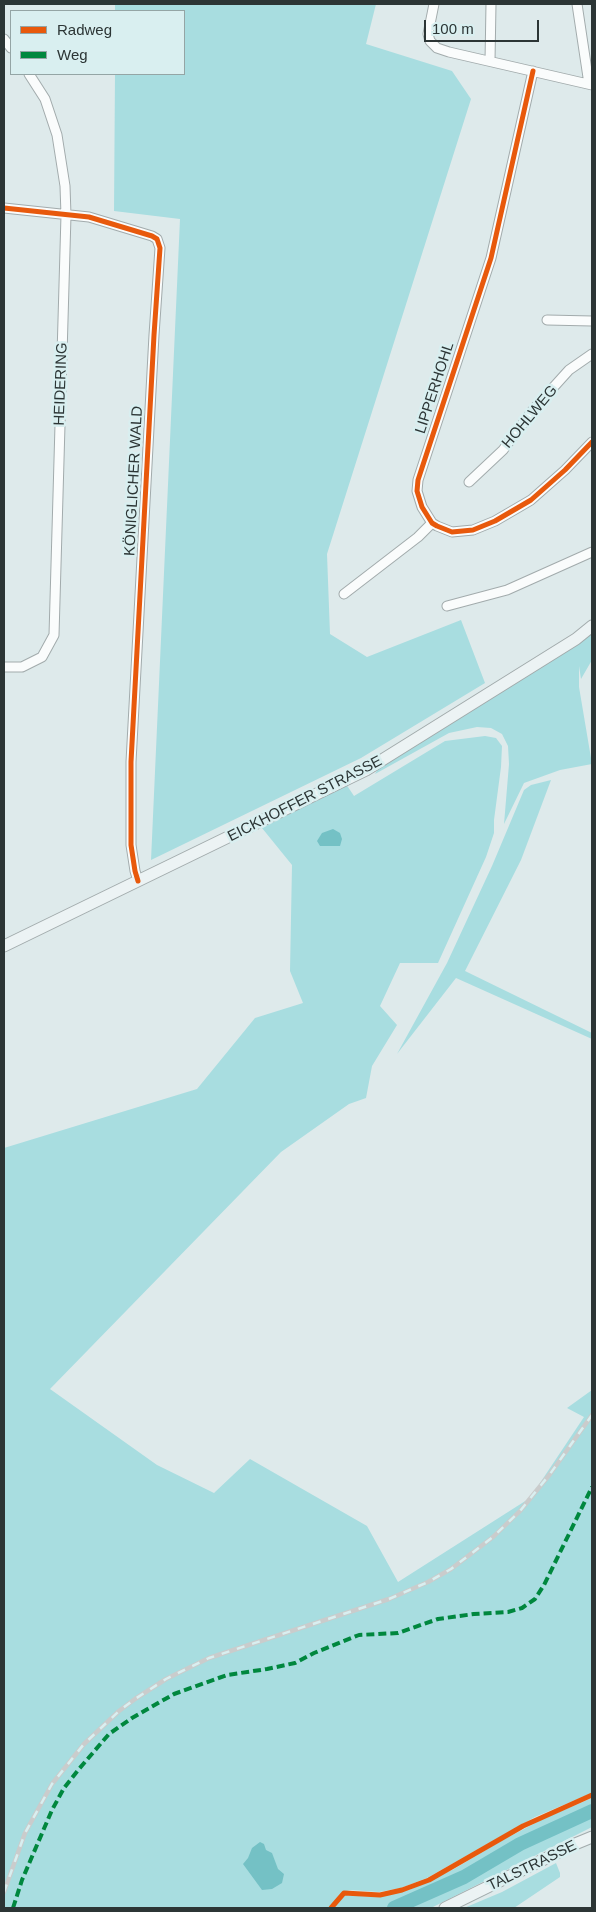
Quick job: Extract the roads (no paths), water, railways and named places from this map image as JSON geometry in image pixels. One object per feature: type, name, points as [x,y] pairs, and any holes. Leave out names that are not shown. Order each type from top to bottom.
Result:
[{"type":"main road","name":"EICKHOFFER STRASSE","points":[[4,946],[366,770],[576,639],[592,626]]},
{"type":"main road","name":"TALSTRASSE","points":[[444,1908],[592,1837]]},
{"type":"street","points":[[434,4],[428,29],[429,37],[437,48],[590,84],[577,4]]},
{"type":"street","points":[[490,61],[491,4]]},
{"type":"street","name":"LIPPERHOHL","points":[[432,523],[422,506],[417,491],[418,480],[491,258],[533,71]]},
{"type":"street","name":"HEIDERING","points":[[4,667],[22,667],[42,657],[54,635],[66,215],[65,186],[57,136],[44,99],[30,75]]},
{"type":"street","name":"KÖNIGLICHER WALD","points":[[4,208],[89,217],[152,236],[157,239],[160,248],[131,762],[131,845],[138,881]]},
{"type":"street","points":[[547,320],[592,321]]},
{"type":"street","name":"HOHLWEG","points":[[469,482],[503,450],[532,411],[569,370],[592,354]]},
{"type":"street","points":[[344,594],[418,537],[432,523],[452,532],[473,530],[495,521],[531,500],[565,470],[592,442]]},
{"type":"street","points":[[447,606],[507,590],[592,552]]},
{"type":"waterway","points":[[394,1908],[464,1877],[520,1844],[592,1811]]},
{"type":"railway","points":[[4,1892],[25,1833],[52,1784],[84,1744],[119,1711],[166,1679],[209,1658],[389,1599],[428,1582],[451,1569],[493,1537],[520,1511],[550,1474],[592,1415]]}]
